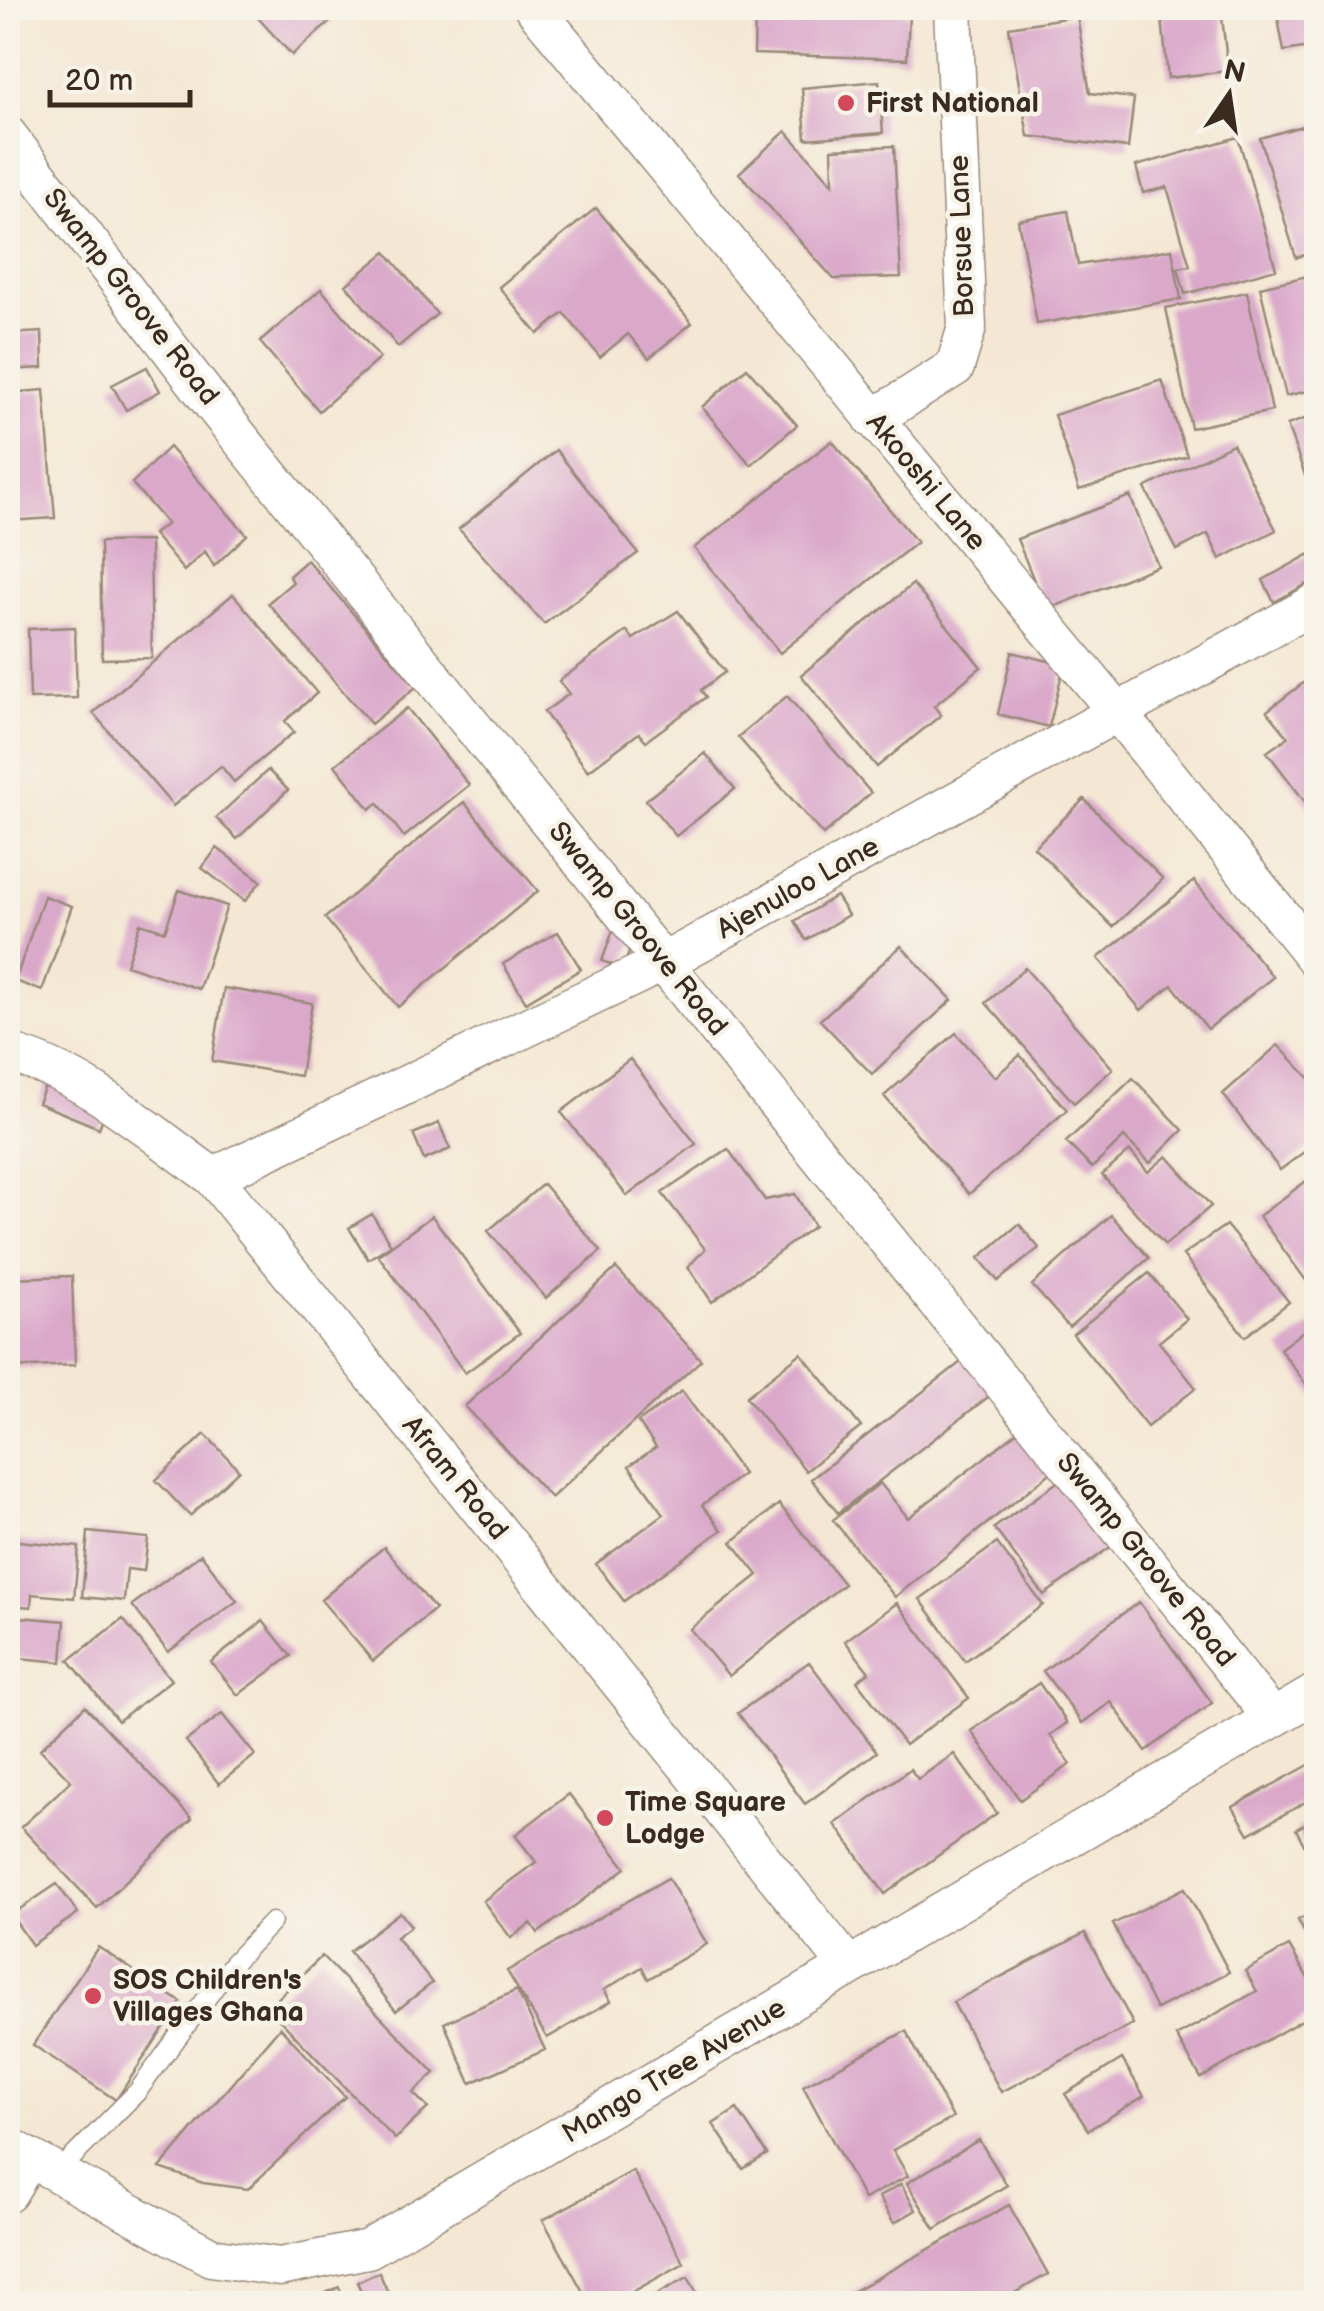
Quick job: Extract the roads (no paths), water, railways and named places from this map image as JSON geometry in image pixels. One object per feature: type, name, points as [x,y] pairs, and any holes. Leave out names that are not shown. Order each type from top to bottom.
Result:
[{"type":"street","name":"Akooshi Lane","points":[[534,8],[1118,712],[1316,959]]},
{"type":"street","name":"Borsue Lane","points":[[874,419],[955,366],[967,328],[953,8]]},
{"type":"street","name":"Swamp Groove Road","points":[[8,136],[214,406],[1273,1718]]},
{"type":"street","name":"Ajenuloo Lane","points":[[214,1177],[664,962],[1316,602]]},
{"type":"street","name":"Afram Road","points":[[8,1053],[34,1060],[79,1082],[214,1177],[849,1967]]},
{"type":"street","name":"Mango Tree Avenue","points":[[30,2160],[211,2257],[280,2267],[368,2249],[1316,1693]]},
{"type":"street","points":[[8,2192],[30,2160]]},
{"type":"lane","points":[[30,2160],[137,2092],[232,1964],[272,1922]]},
{"type":"place","name":"First National","points":[[846,103]]},
{"type":"place","name":"Time Square Lodge","points":[[605,1818]]},
{"type":"place","name":"SOS Children's Villages Ghana","points":[[93,1996]]}]
